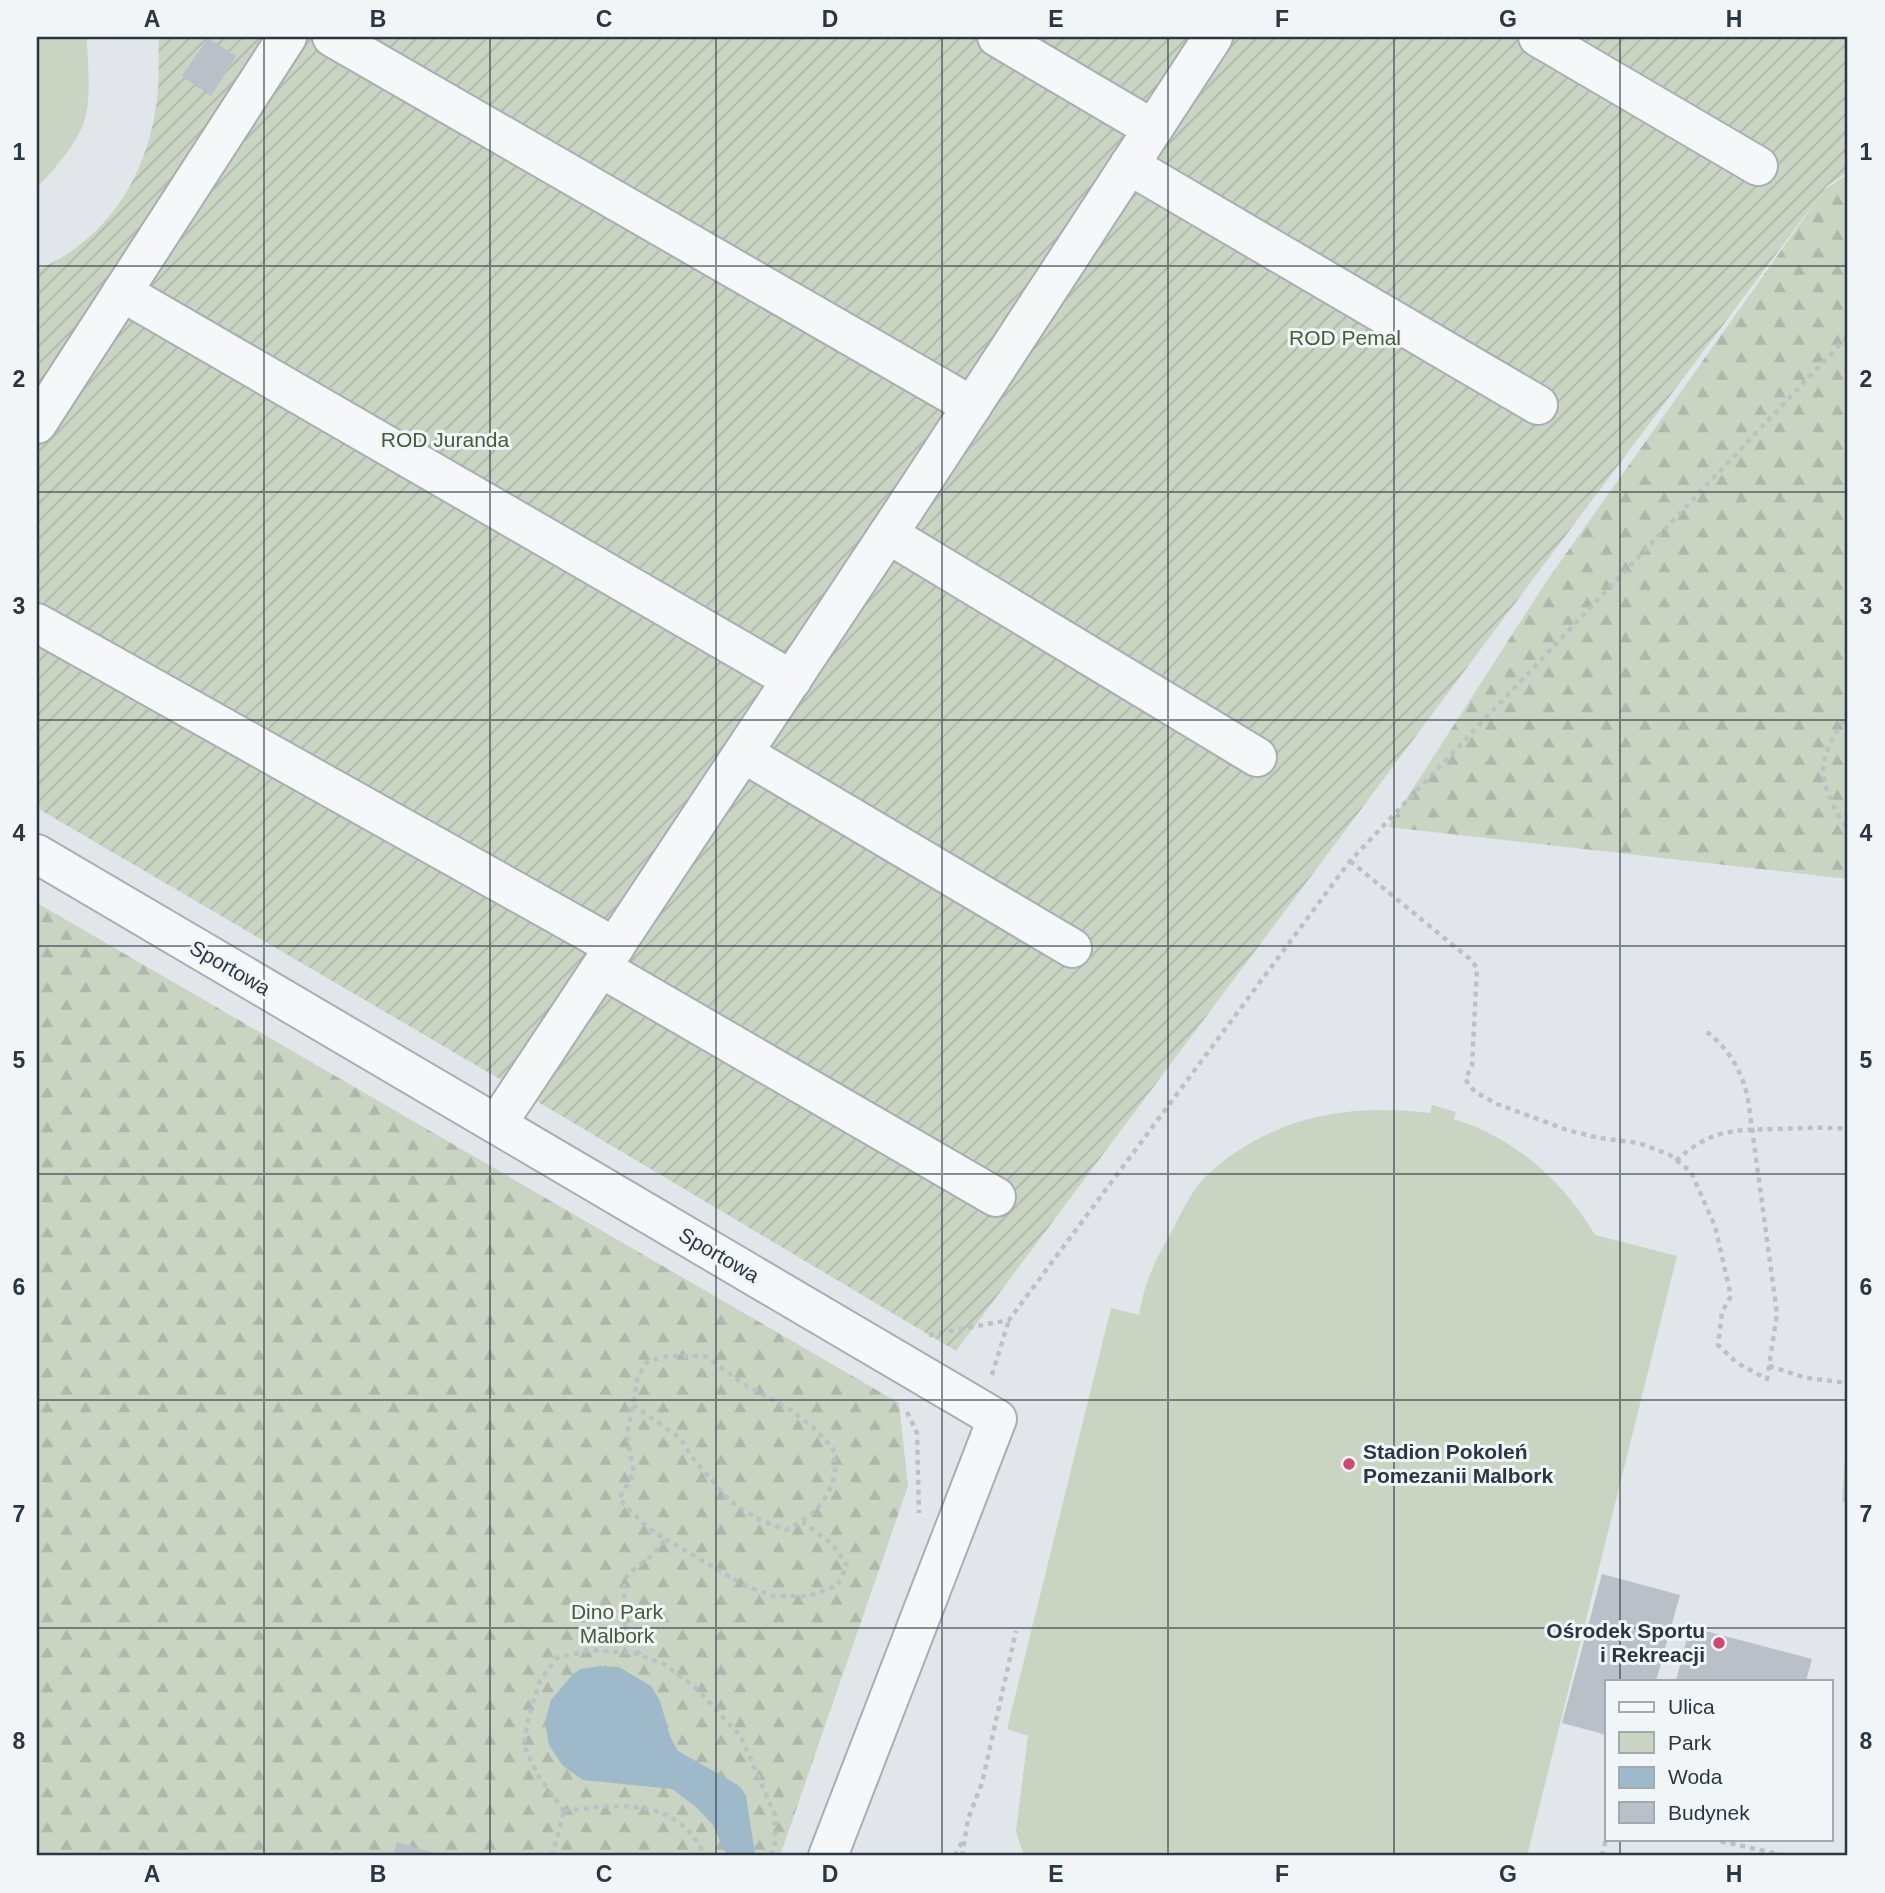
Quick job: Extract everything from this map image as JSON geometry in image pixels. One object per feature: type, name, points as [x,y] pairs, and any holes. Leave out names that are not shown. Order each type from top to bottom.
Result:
[{"type":"street","points":[[37,424],[287,37]]},
{"type":"street","points":[[331,37],[972,407]]},
{"type":"street","points":[[997,37],[1153,128]]},
{"type":"street","points":[[497,1124],[972,407],[1213,37]]},
{"type":"street","points":[[1538,37],[1758,166]]},
{"type":"street","points":[[1129,165],[1538,405]]},
{"type":"street","points":[[122,292],[792,680]]},
{"type":"street","points":[[888,534],[1257,757]]},
{"type":"street","points":[[37,623],[608,957],[996,1197]]},
{"type":"street","points":[[743,753],[1072,948]]},
{"type":"street","name":"Sportowa","points":[[37,854],[997,1419],[828,1856]]},
{"type":"path","points":[[919,1523],[917,1433],[892,1380],[904,1363],[929,1336],[1009,1320],[1350,861],[1848,336]]},
{"type":"path","points":[[1848,712],[1824,760],[1823,774],[1834,805],[1848,830]]},
{"type":"path","points":[[1350,861],[1477,968],[1472,1066],[1465,1079],[1475,1092],[1497,1104],[1567,1130],[1599,1138],[1639,1143],[1670,1155],[1690,1172],[1717,1237],[1731,1296],[1722,1312],[1718,1345],[1737,1363],[1767,1379],[1777,1314],[1752,1128],[1743,1078],[1722,1044],[1707,1032]]},
{"type":"path","points":[[1676,1161],[1693,1144],[1720,1133],[1752,1128],[1815,1126],[1848,1129]]},
{"type":"path","points":[[633,1405],[681,1439],[691,1456],[730,1501],[756,1518],[785,1530],[803,1522],[821,1505],[835,1475],[834,1448],[786,1406],[745,1385],[705,1356],[668,1356],[647,1362],[638,1376],[627,1436],[634,1473],[619,1499],[647,1527],[746,1586],[774,1596],[809,1596],[837,1586],[847,1565],[832,1544],[803,1522]]},
{"type":"path","points":[[1769,1366],[1807,1378],[1848,1382]]},
{"type":"path","points":[[640,1656],[624,1620],[625,1578],[640,1562],[659,1550],[665,1539]]},
{"type":"path","points":[[962,1856],[968,1819],[982,1783],[1016,1631]]},
{"type":"path","points":[[564,1811],[539,1777],[524,1746],[527,1723],[540,1680],[557,1658],[591,1650],[633,1653],[664,1664],[698,1690],[741,1737],[775,1815],[775,1845],[771,1856]]},
{"type":"path","points":[[564,1811],[627,1806],[657,1810],[680,1822],[699,1843],[705,1856]]},
{"type":"path","points":[[552,1856],[564,1811]]},
{"type":"path","points":[[956,1856],[967,1831]]},
{"type":"path","points":[[1715,1840],[1787,1856]]},
{"type":"green space","points":[[37,37],[87,37],[89,81],[88,104],[80,133],[63,158],[37,187]]},
{"type":"green space","points":[[159,37],[1848,37],[1848,172],[1827,186],[956,1351],[37,808],[37,270],[82,244],[116,207],[130,186],[141,163],[155,113]]},
{"type":"green space","points":[[1848,174],[1848,879],[1388,827],[1548,579],[1824,190]]},
{"type":"green space","name":"Dino Park Malbork","points":[[37,903],[899,1403],[908,1486],[780,1856],[37,1856]]},
{"type":"green space","name":"Stadion Pokoleń Pomezanii Malbork","points":[[1432,1105],[1456,1112],[1454,1119],[1497,1138],[1535,1164],[1568,1197],[1595,1235],[1677,1256],[1527,1856],[1024,1856],[1016,1831],[1028,1736],[1007,1729],[1111,1308],[1139,1315],[1151,1271],[1196,1188],[1206,1176],[1231,1156],[1256,1140],[1310,1119],[1339,1113],[1399,1110],[1430,1113]]},
{"type":"green space","points":[[1848,1419],[1848,1502],[1842,1502]]},
{"type":"water","points":[[619,1667],[651,1686],[660,1701],[670,1736],[678,1751],[738,1785],[746,1796],[755,1853],[753,1856],[727,1856],[713,1825],[695,1806],[672,1789],[583,1780],[563,1766],[549,1745],[545,1722],[551,1700],[573,1674],[581,1669]]},
{"type":"building","points":[[208,38],[236,56],[211,96],[182,76]]},
{"type":"building","points":[[1602,1574],[1680,1595],[1656,1680],[1605,1680],[1605,1734],[1562,1723]]},
{"type":"building","name":"Ośrodek Sportu i Rekreacji","points":[[1690,1627],[1812,1659],[1806,1680],[1676,1680]]},
{"type":"building","points":[[397,1842],[444,1856],[393,1856]]},
{"type":"place","name":"Stadion Pokoleń Pomezanii Malbork","points":[[1349,1464]]},
{"type":"place","name":"Ośrodek Sportu i Rekreacji","points":[[1719,1643]]},
{"type":"park label","name":"ROD Pemal","points":[[1345,338]]},
{"type":"park label","name":"ROD Juranda","points":[[445,440]]}]
